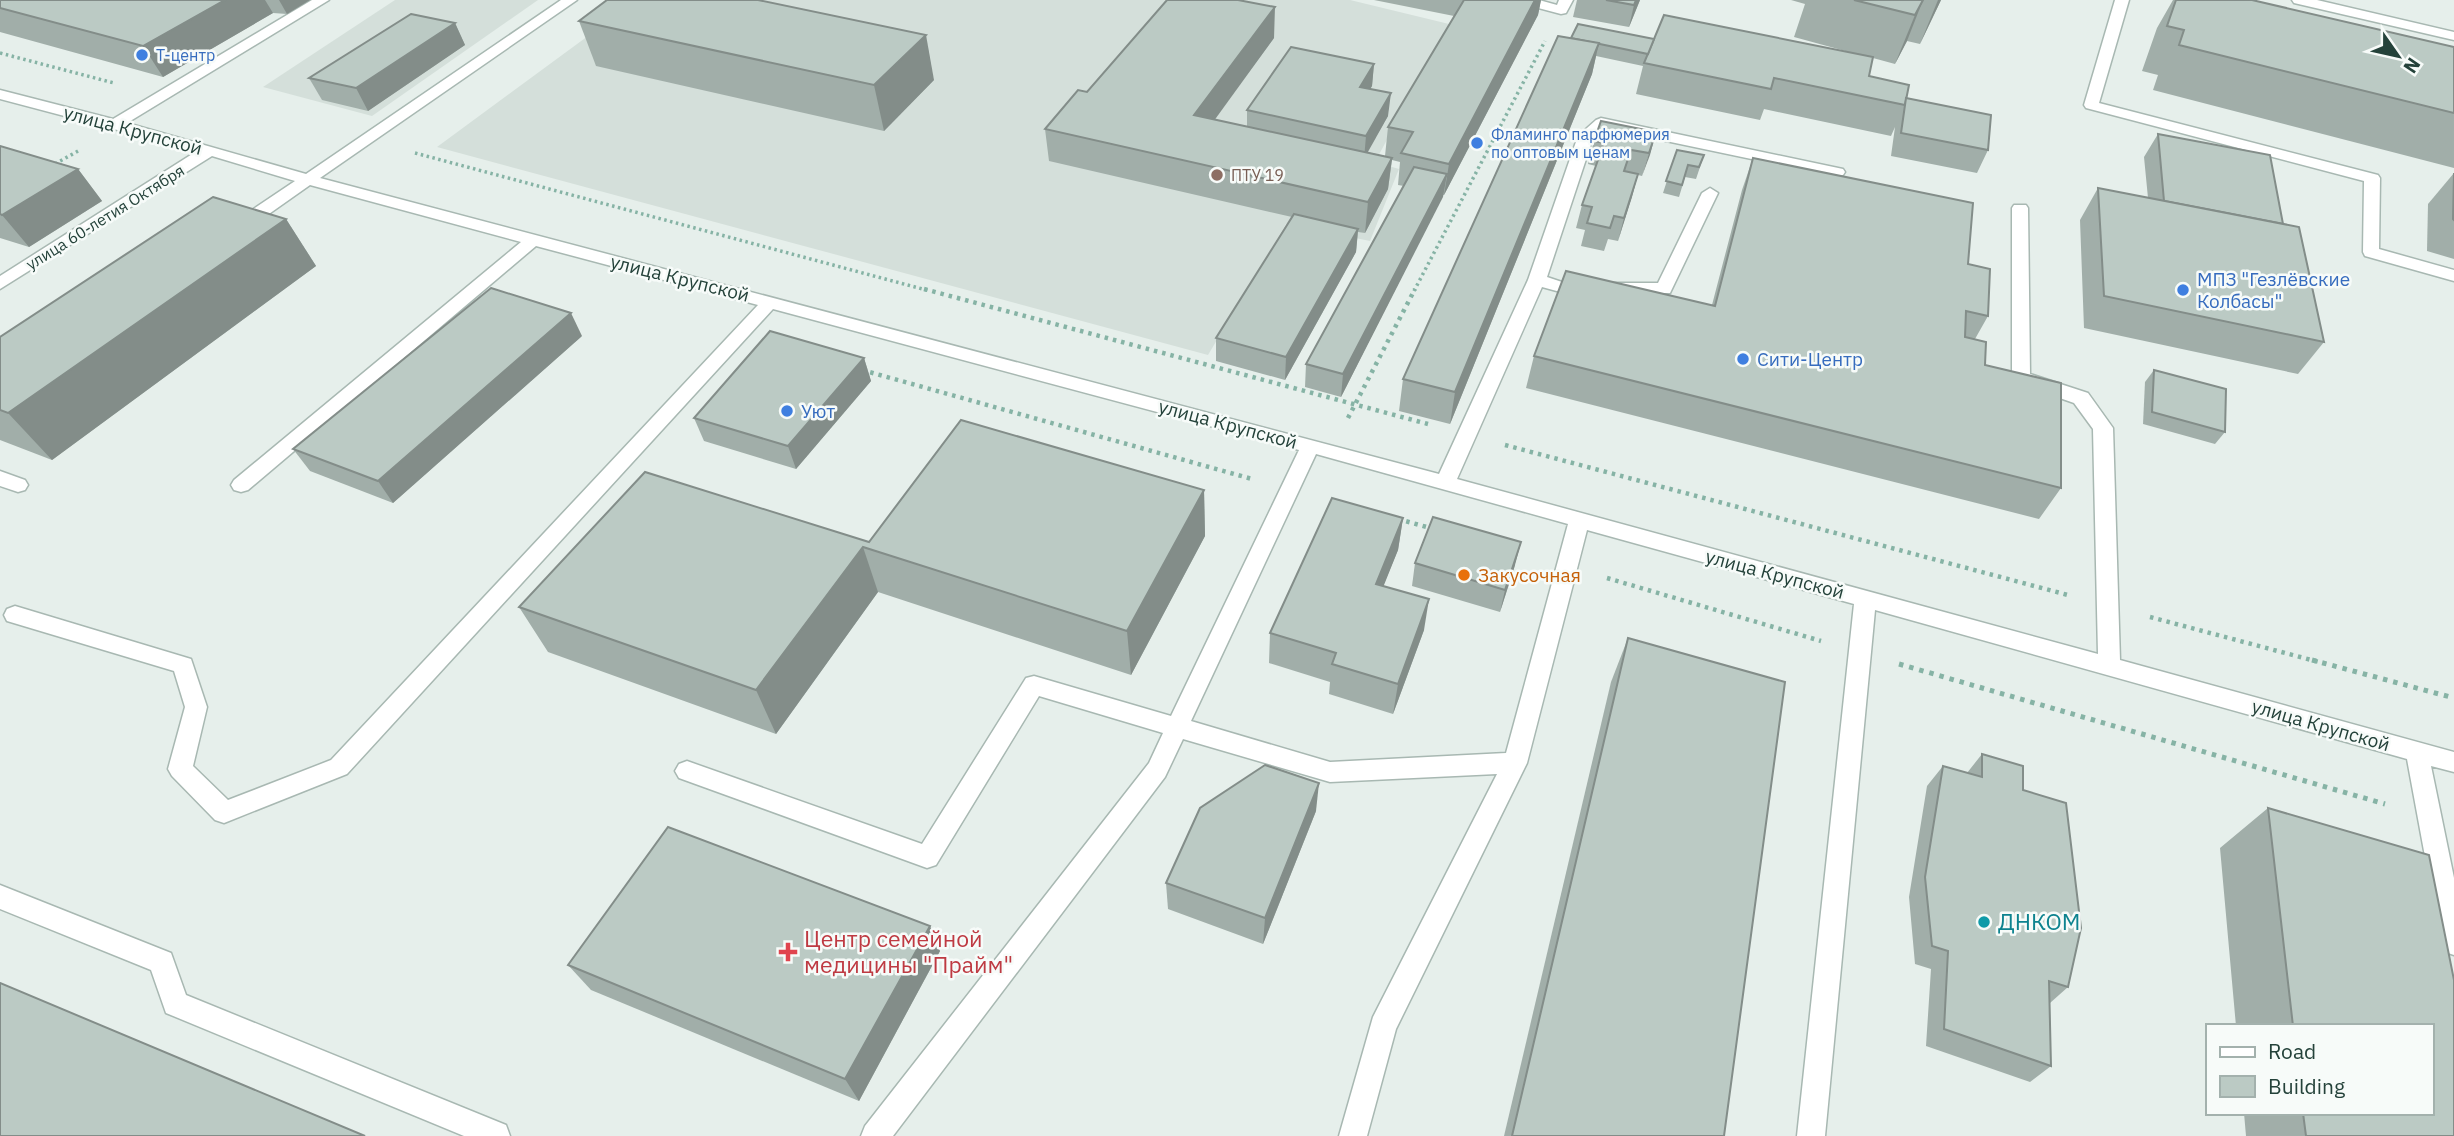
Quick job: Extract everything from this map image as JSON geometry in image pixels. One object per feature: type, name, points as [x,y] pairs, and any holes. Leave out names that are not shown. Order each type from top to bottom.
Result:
[{"type":"street","points":[[114,125],[323,0]]},
{"type":"street","points":[[230,233],[570,0]]},
{"type":"street","points":[[1524,0],[1564,5]]},
{"type":"street","points":[[2122,0],[2091,105],[2372,178],[2371,252],[2454,276]]},
{"type":"street","points":[[2299,0],[2454,36]]},
{"type":"street","name":"улица Крупской","points":[[0,94],[210,150],[309,180],[1320,448],[2454,762]]},
{"type":"street","points":[[1445,483],[1537,280],[1586,136],[1601,123],[1837,172]]},
{"type":"street","name":"улица 60-летия Октября","points":[[0,284],[210,150]]},
{"type":"street","points":[[1537,280],[1564,288],[1664,289],[1710,193]]},
{"type":"street","points":[[2020,208],[2021,378],[2081,398],[2103,428],[2109,666]]},
{"type":"street","points":[[241,485],[533,240]]},
{"type":"street","points":[[15,615],[184,665],[196,707],[180,769],[224,813],[339,767],[771,301]]},
{"type":"street","points":[[875,1136],[1157,769],[1289,489],[1320,448]]},
{"type":"street","points":[[1353,1136],[1383,1026],[1515,763],[1579,520]]},
{"type":"street","points":[[1811,1136],[1865,599]]},
{"type":"street","points":[[687,771],[927,857],[1034,685],[1330,772],[1515,763]]},
{"type":"street","points":[[2417,752],[2454,943]]},
{"type":"street","points":[[0,897],[162,962],[175,1004],[495,1135]]},
{"type":"path","points":[[1320,448],[1355,405],[1564,5]]},
{"type":"path","points":[[0,53],[162,95]]},
{"type":"path","points":[[53,166],[85,147],[72,144]]},
{"type":"path","points":[[425,145],[414,153],[2454,698]]},
{"type":"path","points":[[860,369],[1289,489]]},
{"type":"path","points":[[1394,518],[1447,533]]},
{"type":"path","points":[[1566,566],[2429,817]]},
{"type":"shaded area","points":[[395,0],[538,0],[372,116],[263,87]]},
{"type":"shaded area","points":[[637,0],[1350,0],[1449,24],[1375,162],[1399,169],[1370,241],[1286,224],[1208,355],[437,147]]},
{"type":"building","points":[[0,0],[225,0],[143,46],[0,8]]},
{"type":"building","points":[[607,0],[758,0],[926,35],[874,85],[579,21]]},
{"type":"building","points":[[1167,0],[1238,0],[1275,7],[1194,115],[1392,158],[1368,202],[1045,129],[1078,90],[1087,92]]},
{"type":"building","points":[[1464,0],[1535,0],[1449,164],[1401,153],[1413,132],[1388,127]]},
{"type":"building","points":[[1606,0],[1636,0],[1634,5]]},
{"type":"building","points":[[1854,0],[1923,0],[1915,15]]},
{"type":"building","points":[[2176,0],[2252,0],[2454,47],[2454,113],[2179,45],[2184,30],[2167,26]]},
{"type":"building","points":[[411,14],[455,23],[356,88],[309,78]]},
{"type":"building","points":[[1664,15],[1873,57],[1869,76],[1909,85],[1905,105],[1774,78],[1771,89],[1644,63]]},
{"type":"building","points":[[1578,24],[1654,39],[1648,54],[1571,38]]},
{"type":"building","points":[[1558,36],[1599,43],[1455,392],[1403,379]]},
{"type":"building","points":[[1291,47],[1374,64],[1360,87],[1391,93],[1366,136],[1247,110]]},
{"type":"building","points":[[1906,98],[1991,115],[1988,150],[1901,133]]},
{"type":"building","points":[[1601,121],[1656,132],[1649,153],[1631,150],[1624,171],[1638,174],[1624,218],[1614,216],[1610,228],[1587,223],[1592,207],[1582,205],[1604,143],[1594,141]]},
{"type":"building","points":[[2158,134],[2270,155],[2283,224],[2164,201]]},
{"type":"building","points":[[0,146],[78,169],[2,215]]},
{"type":"building","points":[[1677,150],[1704,155],[1699,167],[1688,165],[1682,185],[1666,181]]},
{"type":"building","name":"Сити-Центр","points":[[1753,158],[1973,203],[1968,264],[1990,269],[1988,316],[1966,311],[1965,337],[1986,342],[1985,365],[2061,383],[2061,488],[1534,356],[1566,271],[1715,306]]},
{"type":"building","points":[[1414,167],[1447,174],[1343,374],[1306,364]]},
{"type":"building","points":[[2098,188],[2299,227],[2324,342],[2104,296]]},
{"type":"building","points":[[213,197],[286,219],[8,413],[0,410],[0,337]]},
{"type":"building","points":[[1294,214],[1358,229],[1286,357],[1216,338]]},
{"type":"building","points":[[491,288],[571,313],[378,481],[293,449]]},
{"type":"building","name":"Уют","points":[[770,331],[864,358],[788,446],[694,418]]},
{"type":"building","points":[[2154,370],[2226,389],[2225,432],[2152,412]]},
{"type":"building","points":[[961,420],[1204,490],[1127,631],[863,547],[756,690],[519,607],[645,472],[869,542]]},
{"type":"building","points":[[1332,498],[1403,518],[1376,584],[1429,599],[1398,684],[1332,664],[1336,653],[1270,633]]},
{"type":"building","points":[[1433,517],[1521,542],[1505,590],[1415,563]]},
{"type":"building","points":[[1628,638],[1785,682],[1724,1136],[1512,1136]]},
{"type":"building","name":"ДНКОМ","points":[[1982,754],[2023,766],[2023,790],[2066,803],[2081,928],[2068,987],[2049,981],[2051,1066],[1944,1029],[1948,951],[1932,946],[1925,877],[1943,766],[1982,777]]},
{"type":"building","points":[[1265,765],[1319,783],[1265,918],[1166,883],[1200,808]]},
{"type":"building","points":[[2268,808],[2429,855],[2454,980],[2454,1136],[2306,1136],[2303,1115],[2433,1115],[2433,1024],[2293,1024]]},
{"type":"building","points":[[668,827],[930,926],[845,1079],[568,965]]},
{"type":"building","points":[[0,983],[365,1136],[0,1136]]},
{"type":"place","name":"Т-центр","points":[[142,55]]},
{"type":"place","name":"Фламинго парфюмерия по оптовым ценам","points":[[1477,143]]},
{"type":"place","name":"ПТУ 19","points":[[1217,175]]},
{"type":"place","name":"МПЗ \"Гезлёвские Колбасы\"","points":[[2183,290]]},
{"type":"place","name":"Сити-Центр","points":[[1743,359]]},
{"type":"place","name":"Уют","points":[[787,411]]},
{"type":"place","name":"Закусочная","points":[[1464,575]]},
{"type":"place","name":"ДНКОМ","points":[[1984,922]]},
{"type":"place","name":"Центр семейной медицины \"Прайм\"","points":[[788,952]]}]
